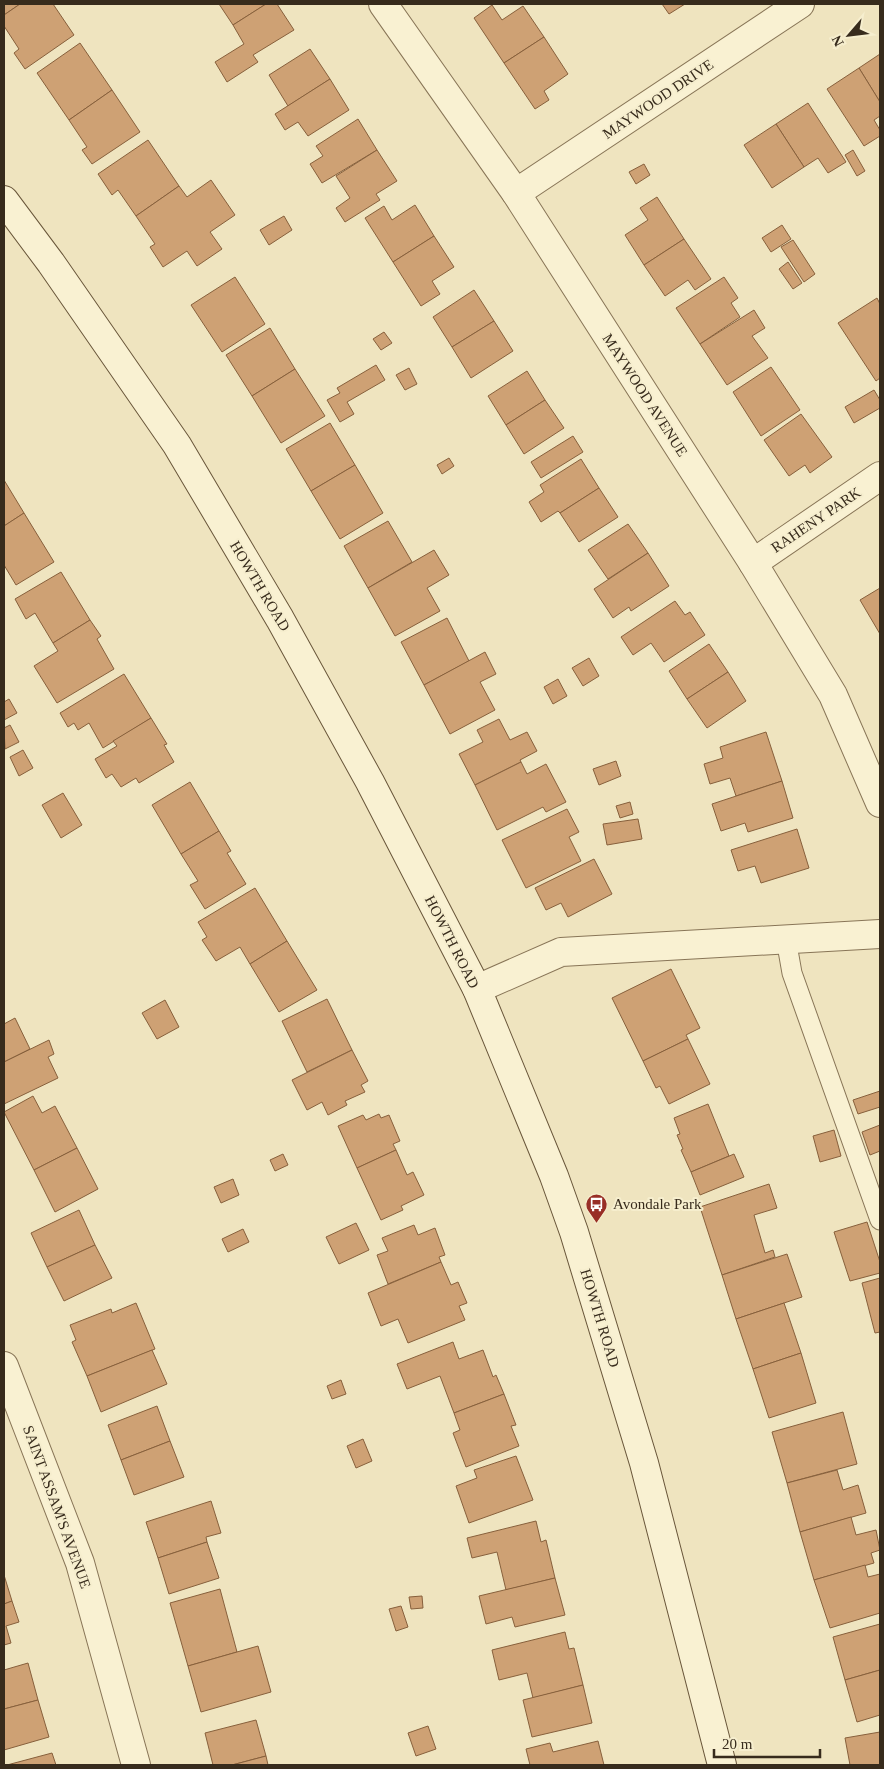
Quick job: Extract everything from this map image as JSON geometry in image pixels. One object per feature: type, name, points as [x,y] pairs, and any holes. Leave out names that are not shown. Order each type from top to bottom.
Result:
[{"type":"street","name":"MAYWOOD AVENUE","points":[[383,4],[516,193],[753,563],[833,695],[880,804]]},
{"type":"street","name":"MAYWOOD DRIVE","points":[[516,193],[800,4]]},
{"type":"street","name":"HOWTH ROAD","points":[[4,200],[51,263],[182,454],[280,619],[366,773],[477,989],[554,1176],[574,1232],[644,1463],[722,1765]]},
{"type":"street","name":"RAHENY PARK","points":[[753,563],[880,476]]},
{"type":"street","points":[[477,989],[561,952],[880,934]]},
{"type":"street","name":"SAINT ASSAM'S AVENUE","points":[[4,1366],[80,1562],[136,1765]]},
{"type":"lane","points":[[786,939],[792,973],[880,1220]]},
{"type":"building","points":[[4,4],[20,4],[4,15]]},
{"type":"building","points":[[20,4],[53,4],[74,35],[25,69],[14,53],[19,49],[4,26],[4,15]]},
{"type":"building","points":[[219,4],[266,4],[233,25]]},
{"type":"building","points":[[266,4],[277,4],[294,30],[253,55],[258,62],[227,82],[215,62],[244,44],[233,25]]},
{"type":"building","points":[[662,4],[685,4],[669,14]]},
{"type":"building","points":[[492,5],[502,20],[523,6],[544,37],[504,63],[474,18]]},
{"type":"building","points":[[544,37],[568,74],[544,91],[549,100],[535,109],[504,63]]},
{"type":"building","points":[[80,43],[112,90],[69,120],[37,73]]},
{"type":"building","points":[[310,49],[330,79],[288,106],[269,75]]},
{"type":"building","points":[[880,54],[880,102],[859,68]]},
{"type":"building","points":[[859,68],[880,102],[880,116],[874,120],[880,130],[880,136],[864,146],[827,89]]},
{"type":"building","points":[[330,79],[349,110],[308,136],[298,122],[285,130],[275,114]]},
{"type":"building","points":[[112,90],[140,132],[92,164],[82,150],[87,147],[69,120]]},
{"type":"building","points":[[808,103],[846,162],[828,173],[818,158],[804,167],[776,124]]},
{"type":"building","points":[[358,119],[377,150],[322,183],[310,164],[323,156],[316,146]]},
{"type":"building","points":[[776,124],[804,167],[772,188],[744,145]]},
{"type":"building","points":[[148,140],[179,186],[136,216],[118,190],[112,195],[98,174]]},
{"type":"building","points":[[377,150],[397,181],[376,194],[380,200],[345,222],[336,208],[350,198],[336,176]]},
{"type":"building","points":[[853,150],[865,171],[857,176],[845,155]]},
{"type":"building","points":[[644,164],[650,175],[636,184],[629,172]]},
{"type":"building","points":[[211,180],[235,215],[210,232],[222,249],[197,266],[187,251],[163,267],[150,247],[155,244],[136,216],[179,186],[187,197]]},
{"type":"building","points":[[657,197],[684,239],[644,265],[625,235],[648,220],[640,208]]},
{"type":"building","points":[[415,205],[434,236],[393,262],[365,218],[384,206],[392,220]]},
{"type":"building","points":[[284,216],[292,230],[269,245],[260,230]]},
{"type":"building","points":[[782,225],[791,239],[771,252],[762,238]]},
{"type":"building","points":[[434,236],[454,267],[432,281],[440,294],[421,306],[393,262]]},
{"type":"building","points":[[684,239],[711,279],[695,290],[688,280],[665,296],[644,265]]},
{"type":"building","points":[[793,240],[815,274],[804,282],[781,247]]},
{"type":"building","points":[[788,262],[802,283],[793,289],[779,269]]},
{"type":"building","points":[[235,277],[265,324],[222,352],[191,305]]},
{"type":"building","points":[[724,277],[738,298],[731,303],[740,317],[700,344],[676,308]]},
{"type":"building","points":[[474,290],[494,321],[452,347],[433,317]]},
{"type":"building","points":[[877,298],[880,304],[880,378],[876,381],[838,323]]},
{"type":"building","points":[[754,310],[765,328],[752,336],[768,358],[727,385],[700,344]]},
{"type":"building","points":[[494,321],[513,351],[471,378],[452,347]]},
{"type":"building","points":[[270,328],[295,369],[252,396],[226,355]]},
{"type":"building","points":[[384,332],[392,343],[381,350],[373,339]]},
{"type":"building","points":[[376,365],[385,380],[347,402],[354,414],[340,422],[327,400],[340,393],[337,388]]},
{"type":"building","points":[[771,367],[800,410],[761,436],[733,392]]},
{"type":"building","points":[[409,368],[417,384],[405,390],[396,375]]},
{"type":"building","points":[[295,369],[325,416],[281,443],[252,396]]},
{"type":"building","points":[[527,371],[545,400],[506,425],[488,396]]},
{"type":"building","points":[[874,390],[880,400],[880,408],[854,423],[845,407]]},
{"type":"building","points":[[545,400],[564,428],[524,454],[506,425]]},
{"type":"building","points":[[801,414],[832,457],[810,473],[805,465],[789,476],[764,440]]},
{"type":"building","points":[[330,423],[355,465],[311,491],[286,449]]},
{"type":"building","points":[[573,436],[583,452],[541,478],[531,462]]},
{"type":"building","points":[[449,458],[454,466],[442,474],[437,465]]},
{"type":"building","points":[[581,459],[599,488],[560,513],[558,511],[541,522],[529,502],[544,492],[540,485]]},
{"type":"building","points":[[355,465],[383,513],[340,539],[311,491]]},
{"type":"building","points":[[4,480],[24,513],[4,526]]},
{"type":"building","points":[[599,488],[618,517],[579,542],[560,513]]},
{"type":"building","points":[[24,513],[54,562],[16,585],[4,565],[4,526]]},
{"type":"building","points":[[388,521],[412,562],[368,588],[344,546]]},
{"type":"building","points":[[628,524],[648,553],[608,579],[588,550]]},
{"type":"building","points":[[434,550],[449,575],[427,588],[440,611],[395,636],[368,588]]},
{"type":"building","points":[[648,553],[669,586],[631,611],[629,607],[613,618],[594,589]]},
{"type":"building","points":[[61,572],[90,620],[53,643],[35,613],[26,619],[15,599]]},
{"type":"building","points":[[880,588],[880,634],[860,600]]},
{"type":"building","points":[[675,601],[685,615],[690,612],[705,635],[664,662],[651,643],[633,655],[621,637]]},
{"type":"building","points":[[447,618],[469,661],[424,685],[401,642]]},
{"type":"building","points":[[90,620],[101,636],[97,639],[114,669],[57,703],[34,666],[58,651],[53,643]]},
{"type":"building","points":[[709,644],[728,672],[687,699],[669,671]]},
{"type":"building","points":[[485,652],[496,674],[480,682],[495,710],[450,734],[424,685]]},
{"type":"building","points":[[589,658],[599,676],[583,686],[572,668]]},
{"type":"building","points":[[728,672],[746,701],[707,728],[687,699]]},
{"type":"building","points":[[124,674],[151,718],[103,748],[89,723],[78,730],[74,723],[68,727],[60,713]]},
{"type":"building","points":[[558,679],[567,696],[553,704],[544,687]]},
{"type":"building","points":[[9,699],[17,713],[4,720],[4,702]]},
{"type":"building","points":[[151,718],[167,744],[164,745],[174,762],[139,783],[136,778],[121,787],[112,774],[106,778],[95,759],[117,746],[113,741]]},
{"type":"building","points":[[499,719],[510,740],[527,732],[537,751],[520,760],[521,762],[475,785],[459,754],[483,742],[477,730]]},
{"type":"building","points":[[10,725],[19,742],[5,749],[4,728]]},
{"type":"building","points":[[766,732],[782,781],[736,796],[730,778],[710,784],[704,764],[723,758],[720,747]]},
{"type":"building","points":[[23,750],[33,768],[19,776],[10,757]]},
{"type":"building","points":[[616,761],[621,776],[599,785],[593,769]]},
{"type":"building","points":[[521,762],[527,774],[546,764],[566,802],[546,812],[543,807],[497,830],[475,785]]},
{"type":"building","points":[[782,781],[793,818],[748,832],[745,823],[721,831],[712,804]]},
{"type":"building","points":[[190,782],[219,831],[181,854],[152,805]]},
{"type":"building","points":[[63,793],[82,825],[61,838],[42,805]]},
{"type":"building","points":[[630,802],[633,814],[620,818],[616,806]]},
{"type":"building","points":[[567,809],[579,832],[569,837],[581,861],[526,888],[502,840]]},
{"type":"building","points":[[638,819],[642,839],[607,845],[603,824]]},
{"type":"building","points":[[797,829],[809,868],[761,883],[755,866],[738,871],[731,850]]},
{"type":"building","points":[[219,831],[231,851],[227,853],[246,884],[205,909],[190,885],[198,881],[181,854]]},
{"type":"building","points":[[594,859],[612,894],[568,917],[561,903],[546,910],[535,888]]},
{"type":"building","points":[[255,888],[287,941],[250,964],[240,947],[216,961],[202,940],[207,937],[198,922]]},
{"type":"building","points":[[287,941],[317,990],[279,1012],[250,964]]},
{"type":"building","points":[[671,969],[700,1028],[686,1035],[688,1039],[643,1061],[612,998]]},
{"type":"building","points":[[327,999],[352,1050],[307,1072],[282,1021]]},
{"type":"building","points":[[165,1000],[179,1027],[157,1039],[142,1013]]},
{"type":"building","points":[[15,1018],[30,1049],[4,1062],[4,1024]]},
{"type":"building","points":[[688,1039],[710,1084],[669,1104],[660,1086],[656,1088],[643,1061]]},
{"type":"building","points":[[49,1040],[54,1054],[48,1057],[58,1078],[4,1104],[4,1062]]},
{"type":"building","points":[[352,1050],[368,1081],[361,1085],[365,1092],[345,1101],[347,1105],[328,1115],[322,1102],[307,1110],[292,1080]]},
{"type":"building","points":[[880,1091],[880,1107],[858,1114],[853,1100]]},
{"type":"building","points":[[33,1096],[42,1113],[55,1106],[77,1148],[34,1170],[4,1112]]},
{"type":"building","points":[[708,1104],[729,1156],[691,1172],[681,1150],[683,1149],[677,1135],[680,1134],[674,1118]]},
{"type":"building","points":[[379,1114],[381,1118],[389,1115],[400,1141],[393,1144],[396,1150],[357,1168],[338,1126],[363,1115],[366,1120]]},
{"type":"building","points":[[880,1125],[880,1151],[870,1155],[862,1132]]},
{"type":"building","points":[[834,1130],[841,1156],[820,1162],[813,1136]]},
{"type":"building","points":[[77,1148],[98,1189],[55,1212],[34,1170]]},
{"type":"building","points":[[396,1150],[407,1175],[413,1172],[424,1195],[401,1206],[403,1210],[381,1220],[357,1168]]},
{"type":"building","points":[[283,1154],[288,1165],[275,1171],[270,1160]]},
{"type":"building","points":[[734,1154],[744,1177],[700,1195],[691,1172]]},
{"type":"building","points":[[233,1179],[239,1195],[221,1203],[214,1187]]},
{"type":"building","points":[[769,1184],[777,1208],[754,1215],[765,1253],[773,1250],[775,1257],[722,1275],[700,1207]]},
{"type":"building","points":[[79,1210],[95,1245],[47,1267],[31,1233]]},
{"type":"building","points":[[867,1222],[880,1262],[880,1273],[850,1281],[834,1232]]},
{"type":"building","points":[[356,1223],[369,1250],[339,1264],[326,1237]]},
{"type":"building","points":[[414,1225],[418,1235],[435,1228],[445,1255],[439,1257],[441,1262],[388,1284],[377,1255],[388,1251],[382,1238]]},
{"type":"building","points":[[243,1229],[249,1242],[228,1252],[222,1239]]},
{"type":"building","points":[[95,1245],[112,1278],[64,1301],[47,1267]]},
{"type":"building","points":[[787,1254],[802,1297],[736,1319],[722,1275]]},
{"type":"building","points":[[441,1262],[451,1285],[458,1282],[467,1303],[459,1306],[465,1320],[408,1343],[398,1319],[381,1326],[368,1293]]},
{"type":"building","points":[[880,1278],[880,1332],[875,1333],[862,1283]]},
{"type":"building","points":[[136,1303],[155,1349],[87,1376],[72,1342],[76,1340],[70,1325],[111,1309],[112,1313]]},
{"type":"building","points":[[784,1303],[801,1353],[753,1369],[736,1319]]},
{"type":"building","points":[[453,1342],[459,1359],[483,1350],[493,1377],[496,1375],[504,1394],[454,1413],[440,1376],[407,1389],[397,1364]]},
{"type":"building","points":[[152,1350],[167,1384],[101,1412],[87,1376]]},
{"type":"building","points":[[801,1353],[816,1403],[769,1418],[753,1369]]},
{"type":"building","points":[[341,1380],[346,1394],[332,1399],[327,1386]]},
{"type":"building","points":[[504,1394],[516,1425],[511,1426],[519,1446],[466,1467],[453,1433],[460,1430],[454,1413]]},
{"type":"building","points":[[157,1406],[170,1441],[121,1460],[108,1425]]},
{"type":"building","points":[[843,1412],[857,1464],[787,1483],[772,1432]]},
{"type":"building","points":[[363,1439],[372,1461],[356,1468],[347,1446]]},
{"type":"building","points":[[170,1441],[184,1477],[134,1495],[121,1460]]},
{"type":"building","points":[[516,1456],[533,1500],[469,1523],[456,1486],[477,1478],[474,1470]]},
{"type":"building","points":[[837,1470],[843,1490],[858,1485],[866,1513],[800,1532],[787,1483]]},
{"type":"building","points":[[211,1501],[221,1533],[206,1537],[207,1542],[158,1558],[146,1522]]},
{"type":"building","points":[[851,1517],[856,1535],[876,1530],[880,1550],[871,1553],[874,1563],[814,1580],[800,1532]]},
{"type":"building","points":[[536,1521],[541,1542],[546,1540],[555,1578],[506,1590],[497,1552],[472,1558],[467,1538]]},
{"type":"building","points":[[207,1542],[219,1578],[169,1594],[158,1558]]},
{"type":"building","points":[[865,1565],[868,1577],[880,1574],[880,1613],[830,1628],[814,1580]]},
{"type":"building","points":[[4,1575],[12,1601],[4,1604]]},
{"type":"building","points":[[555,1578],[565,1615],[515,1627],[512,1617],[486,1624],[479,1596]]},
{"type":"building","points":[[220,1589],[237,1652],[188,1666],[170,1603]]},
{"type":"building","points":[[422,1596],[423,1608],[411,1609],[409,1597]]},
{"type":"building","points":[[12,1601],[19,1622],[6,1626],[11,1643],[4,1645],[4,1604]]},
{"type":"building","points":[[401,1606],[408,1627],[396,1631],[389,1609]]},
{"type":"building","points":[[880,1624],[880,1670],[845,1680],[833,1637]]},
{"type":"building","points":[[565,1632],[569,1649],[574,1648],[583,1685],[533,1698],[527,1673],[499,1680],[492,1650]]},
{"type":"building","points":[[258,1646],[271,1692],[201,1712],[188,1666]]},
{"type":"building","points":[[28,1663],[38,1700],[4,1709],[4,1670]]},
{"type":"building","points":[[880,1670],[880,1715],[857,1722],[845,1680]]},
{"type":"building","points":[[583,1685],[592,1723],[532,1737],[523,1700]]},
{"type":"building","points":[[38,1700],[49,1737],[4,1750],[4,1709]]},
{"type":"building","points":[[256,1720],[266,1756],[232,1765],[213,1765],[205,1733]]},
{"type":"building","points":[[428,1726],[436,1749],[416,1756],[408,1733]]},
{"type":"building","points":[[880,1732],[880,1765],[850,1765],[845,1738]]},
{"type":"building","points":[[598,1741],[604,1765],[530,1765],[526,1749],[550,1743],[553,1752]]},
{"type":"building","points":[[52,1753],[56,1765],[7,1765]]},
{"type":"building","points":[[266,1756],[268,1765],[232,1765]]},
{"type":"place","name":"Avondale Park","points":[[597,1223]]}]
